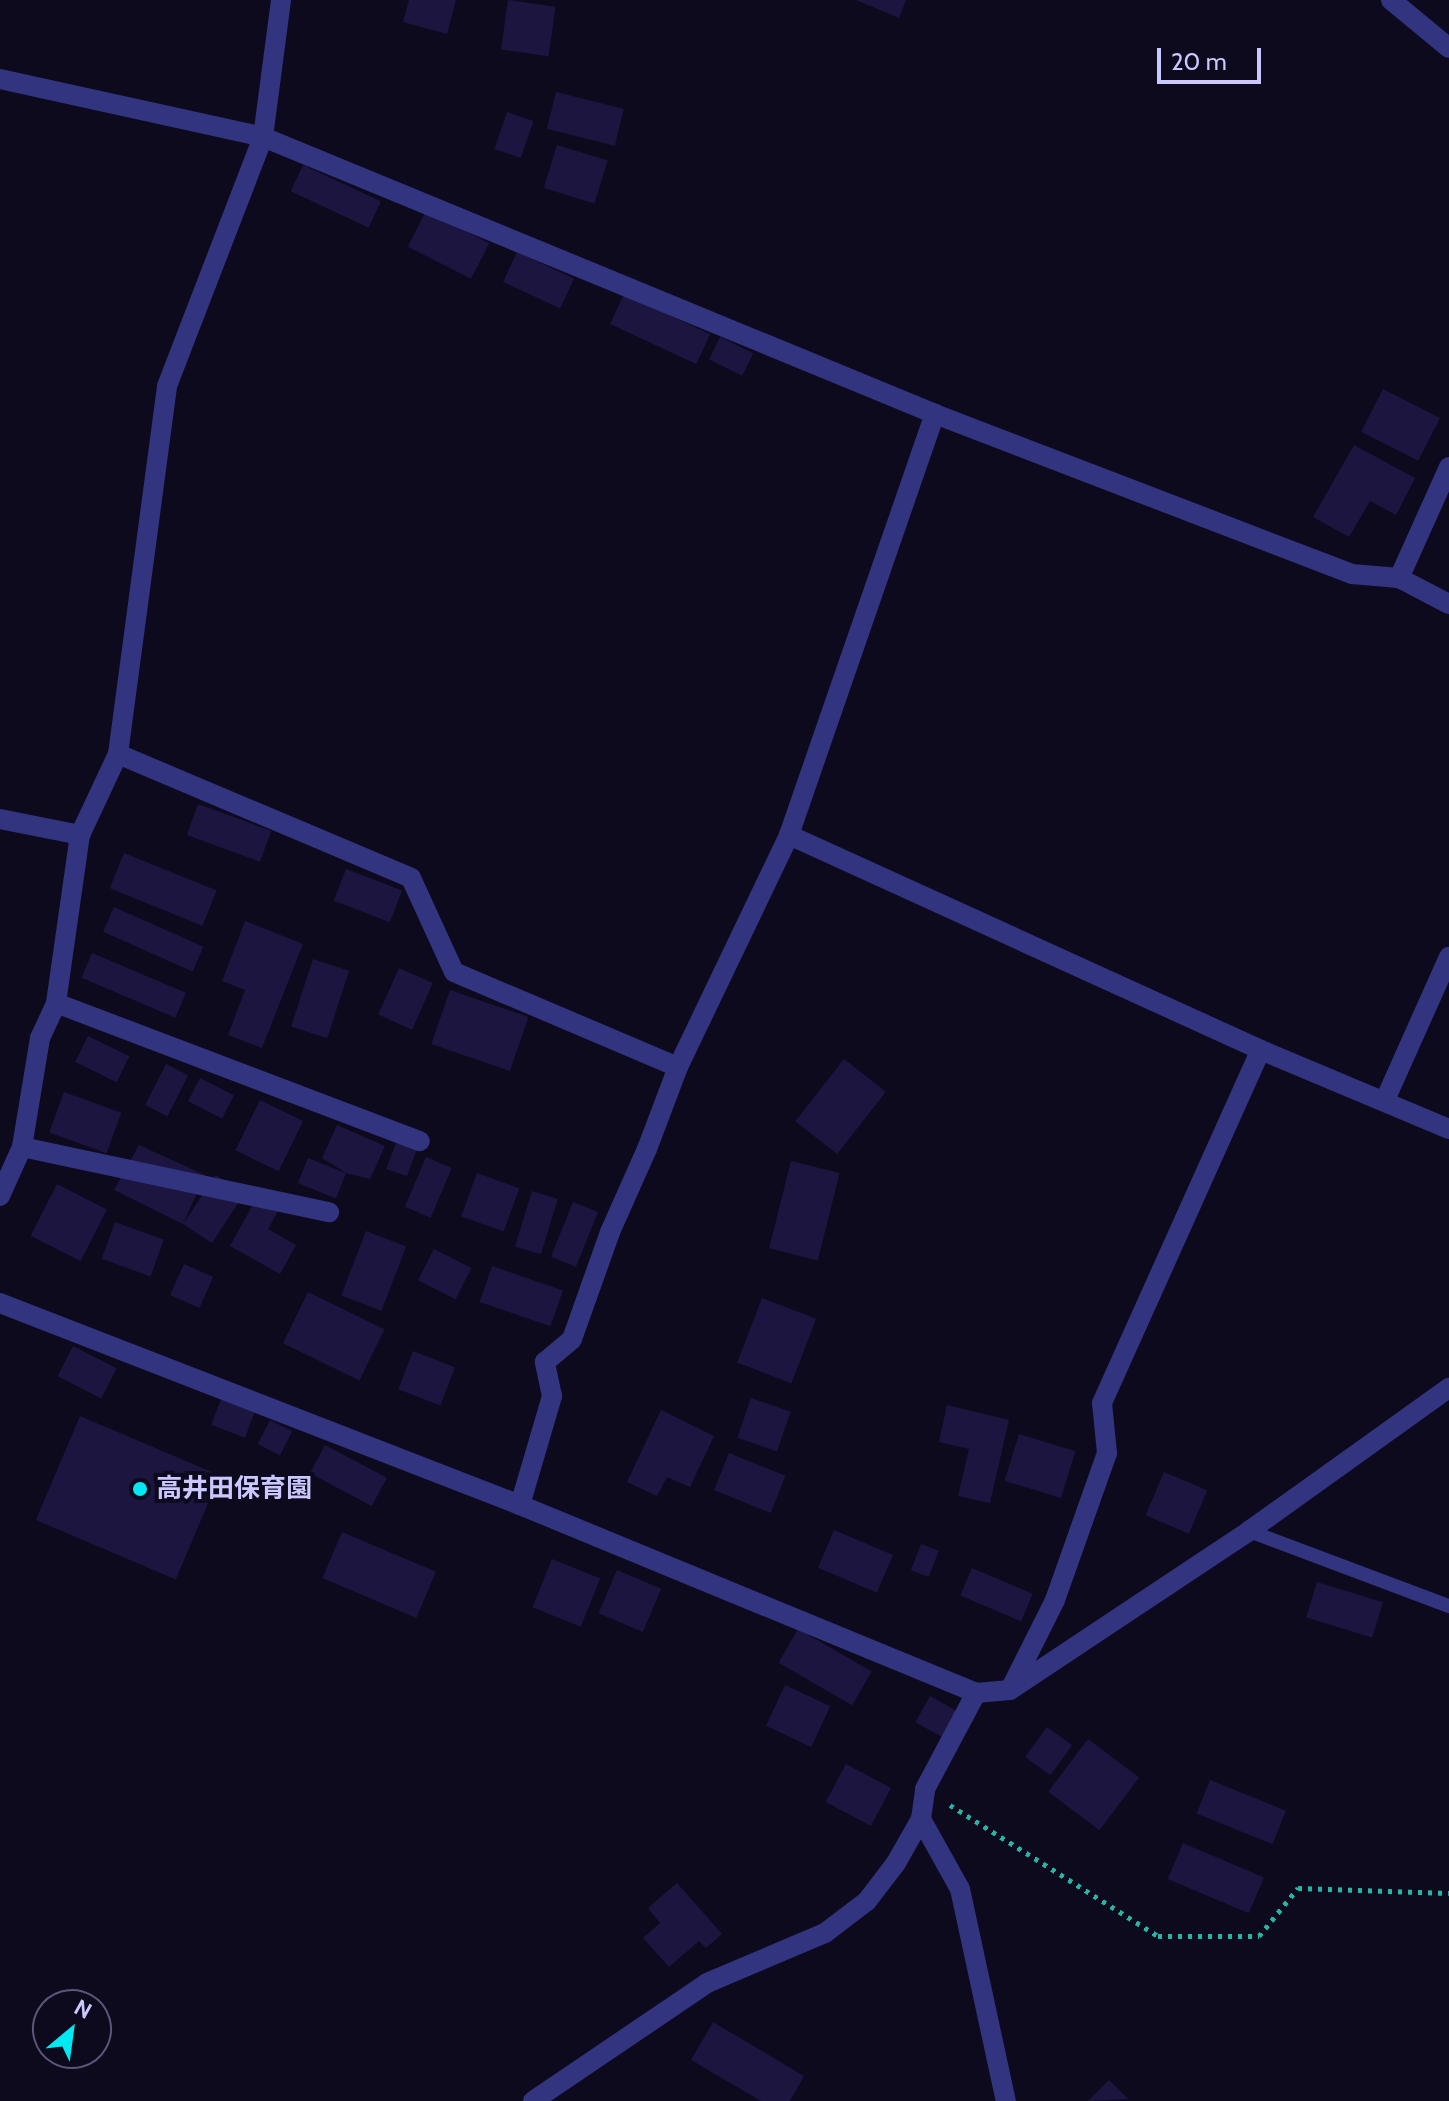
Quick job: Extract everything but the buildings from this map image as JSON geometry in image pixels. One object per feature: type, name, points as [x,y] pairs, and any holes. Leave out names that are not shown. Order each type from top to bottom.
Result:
[{"type":"street","points":[[0,1196],[22,1147],[40,1038],[56,1003],[80,835],[118,754],[167,386],[263,137],[281,0]]},
{"type":"street","points":[[1391,0],[1449,48]]},
{"type":"street","points":[[0,79],[263,137],[935,414],[1352,574],[1399,578],[1449,604]]},
{"type":"street","points":[[520,1505],[552,1396],[545,1362],[572,1339],[610,1232],[647,1149],[678,1067],[789,835],[935,414]]},
{"type":"street","points":[[1399,578],[1449,467]]},
{"type":"street","points":[[118,754],[411,878],[454,972],[678,1067]]},
{"type":"street","points":[[0,819],[80,835]]},
{"type":"street","points":[[789,835],[1261,1050],[1449,1129]]},
{"type":"street","points":[[1385,1100],[1449,957]]},
{"type":"street","points":[[56,1003],[420,1141]]},
{"type":"street","points":[[1010,1690],[1055,1600],[1107,1453],[1102,1403],[1261,1050]]},
{"type":"street","points":[[22,1147],[329,1212]]},
{"type":"street","points":[[0,1303],[520,1505],[976,1693],[1010,1690],[1249,1531],[1449,1388]]},
{"type":"street","points":[[533,2101],[707,1983],[825,1933],[867,1901],[896,1863],[921,1819],[925,1789],[976,1693]]},
{"type":"street","points":[[921,1819],[960,1889],[1006,2101]]},
{"type":"lane","points":[[1249,1531],[1449,1606]]},
{"type":"path","points":[[925,1789],[1158,1936],[1259,1936],[1298,1888],[1449,1893]]},
{"type":"place","name":"高井田保育園","points":[[140,1489]]}]
